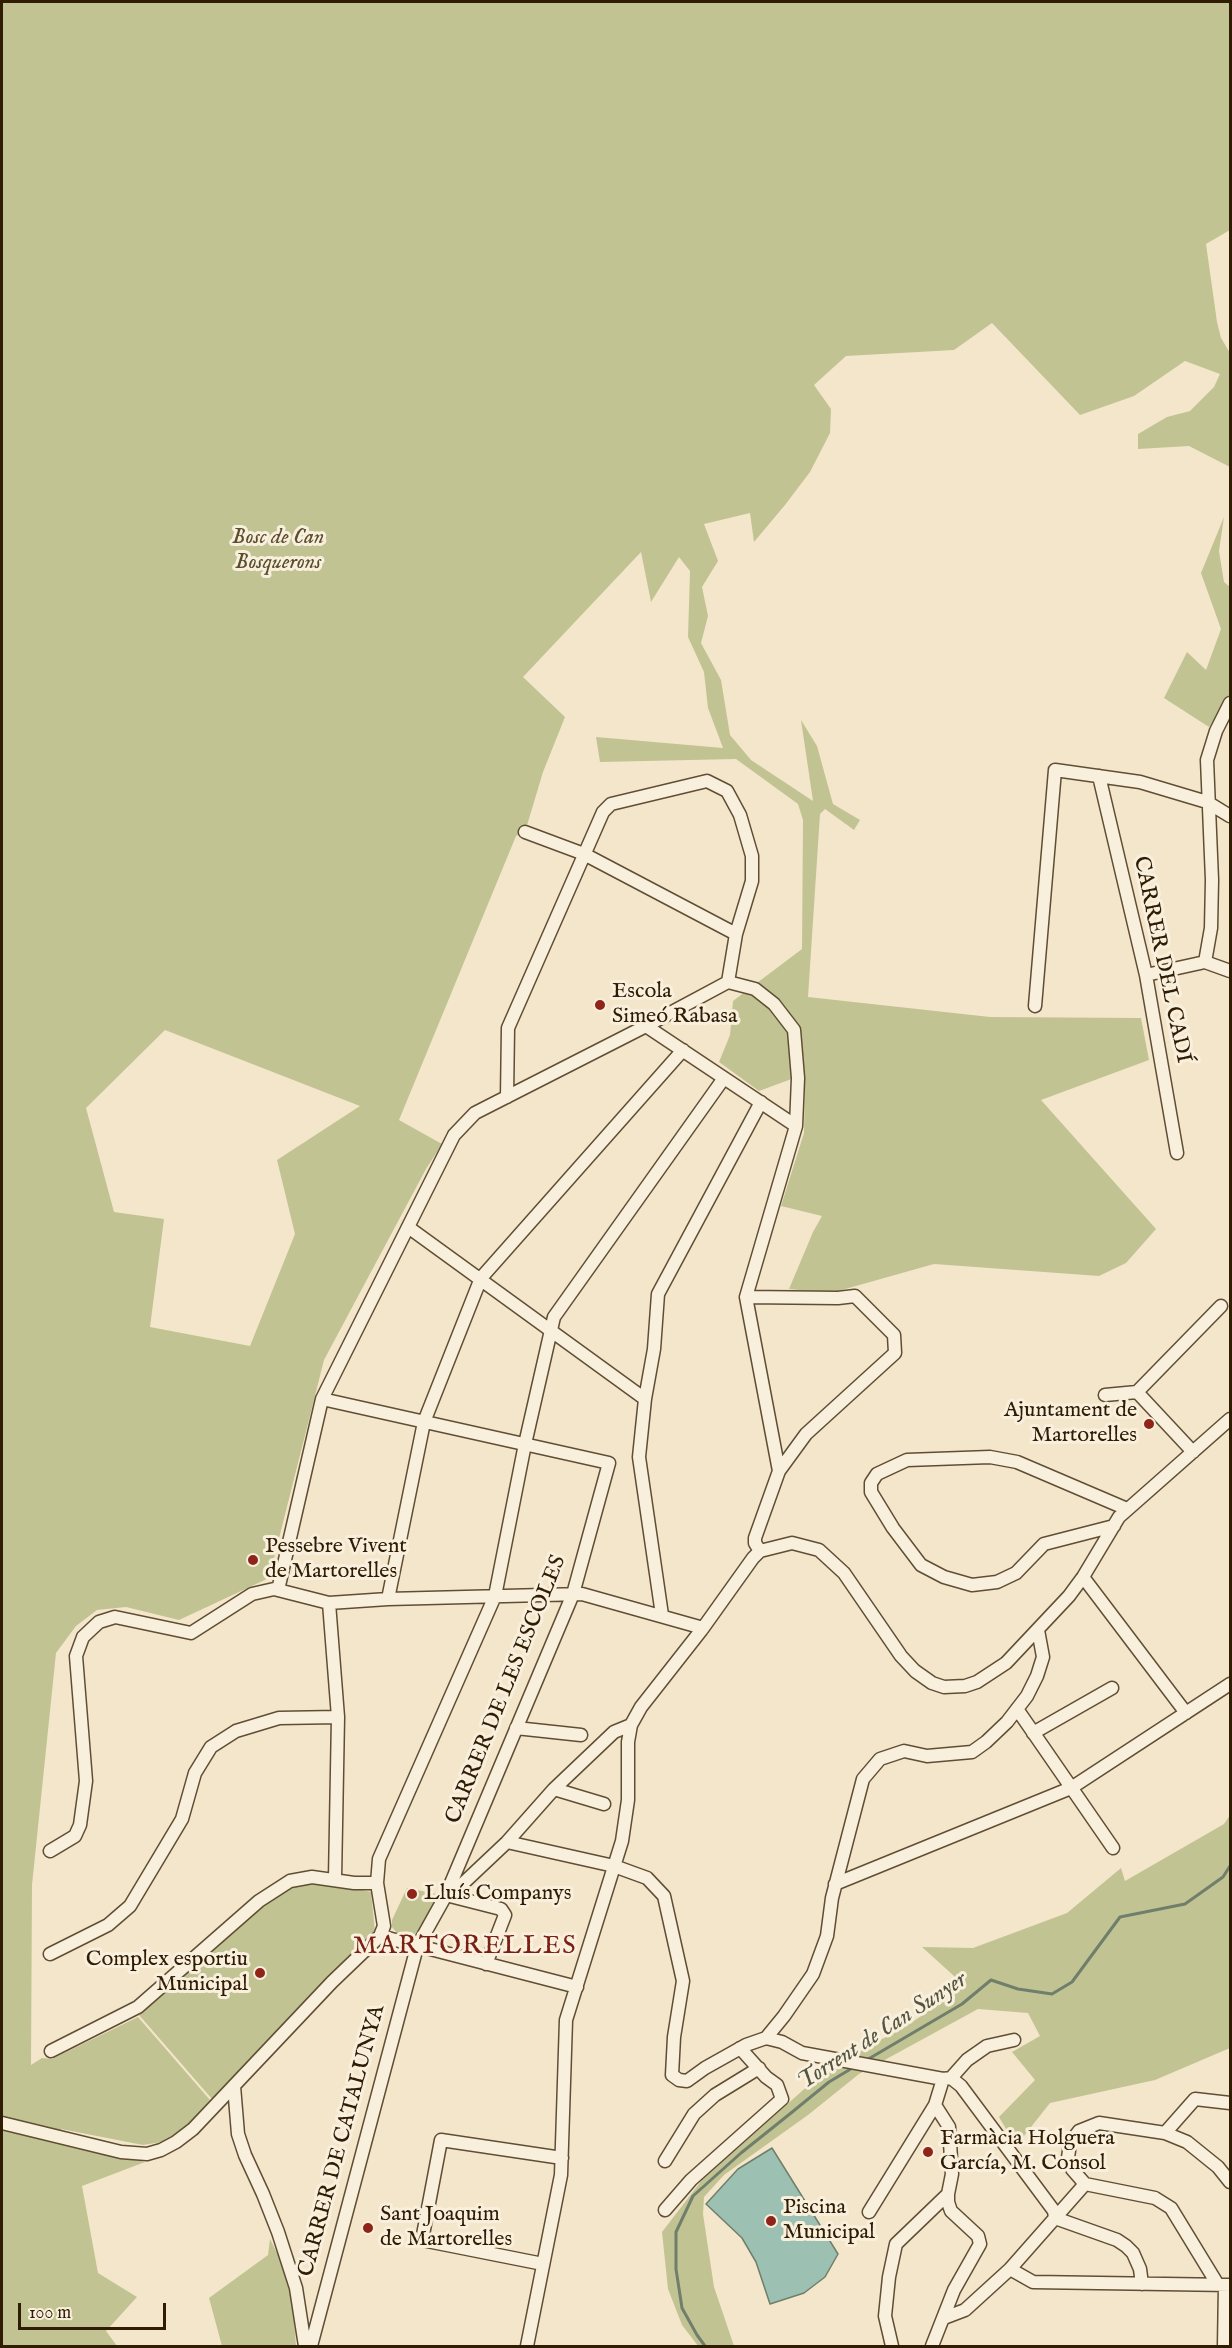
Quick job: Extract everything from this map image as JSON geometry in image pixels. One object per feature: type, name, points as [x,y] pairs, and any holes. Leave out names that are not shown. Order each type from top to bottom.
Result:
[{"type":"street","points":[[1205,962],[1211,928],[1212,880],[1207,760],[1216,731],[1230,703]]},
{"type":"street","points":[[1035,1006],[1055,770],[1140,782],[1207,802],[1230,816]]},
{"type":"street","name":"CARRER DEL CADÍ","points":[[1099,776],[1146,975],[1177,1153]]},
{"type":"street","points":[[507,1096],[508,1028],[603,812],[611,804],[707,781],[727,791],[740,815],[752,856],[752,881],[736,934],[728,982]]},
{"type":"street","points":[[525,832],[584,854],[736,934]]},
{"type":"street","points":[[1146,975],[1205,962],[1230,971]]},
{"type":"street","points":[[278,1590],[322,1399],[454,1135],[475,1113],[728,982],[755,989],[774,1004],[794,1030],[798,1078],[796,1126],[746,1297],[779,1471]]},
{"type":"street","points":[[646,1026],[796,1126]]},
{"type":"street","points":[[388,1599],[424,1422],[481,1278],[683,1050]]},
{"type":"street","points":[[2,2123],[121,2152],[147,2154],[176,2142],[193,2129],[332,1982],[380,1936],[384,1926],[377,1883],[379,1859],[495,1596],[525,1444],[555,1317],[724,1078]]},
{"type":"street","points":[[662,1615],[639,1457],[645,1399],[654,1349],[658,1294],[761,1102]]},
{"type":"street","points":[[408,1227],[645,1399]]},
{"type":"street","points":[[746,1297],[838,1298],[855,1296],[894,1335],[895,1353],[806,1434],[779,1471],[755,1538],[760,1551]]},
{"type":"street","points":[[1105,1395],[1137,1392],[1221,1306]]},
{"type":"street","points":[[1137,1392],[1193,1452]]},
{"type":"street","points":[[322,1399],[525,1444]]},
{"type":"street","points":[[530,2345],[561,2175],[566,2020],[622,1840],[628,1800],[628,1742],[631,1725],[641,1707],[760,1551],[792,1542],[819,1550],[844,1573],[901,1656],[915,1671],[932,1683],[944,1687],[965,1686],[977,1682],[1006,1663],[1070,1596],[1119,1517],[1230,1419]]},
{"type":"street","name":"CARRER DE LES ESCOLES","points":[[417,1947],[446,1895],[573,1594],[609,1463],[525,1444]]},
{"type":"street","points":[[1114,1526],[1044,1544],[1016,1573],[997,1582],[972,1585],[944,1578],[921,1565],[875,1500],[871,1492],[871,1483],[877,1474],[907,1460],[990,1457],[1017,1462],[1127,1509]]},
{"type":"street","points":[[1083,1577],[1186,1713]]},
{"type":"street","points":[[50,1851],[75,1836],[80,1825],[86,1781],[76,1656],[83,1637],[99,1622],[115,1617],[191,1633],[252,1594],[278,1590],[330,1603],[388,1599],[582,1594],[703,1628]]},
{"type":"street","points":[[330,1603],[338,1717],[335,1879]]},
{"type":"street","points":[[507,1842],[614,1866],[647,1878],[664,1896],[683,1981],[674,2037],[672,2075],[679,2080],[687,2081],[740,2048],[766,2038],[813,1974],[827,1936],[835,1884],[863,1779],[880,1759],[904,1751],[927,1756],[972,1752],[986,1742],[1007,1722],[1037,1676],[1042,1657],[1038,1630]]},
{"type":"street","points":[[835,1884],[1071,1788],[1230,1684]]},
{"type":"street","points":[[1033,1733],[1112,1688]]},
{"type":"street","points":[[1017,1709],[1113,1848]]},
{"type":"street","points":[[50,1954],[108,1925],[130,1906],[182,1818],[195,1773],[210,1748],[236,1731],[279,1718],[338,1717]]},
{"type":"street","points":[[446,1895],[454,1892],[507,1842],[554,1790],[614,1732],[631,1725]]},
{"type":"street","points":[[516,1728],[581,1735]]},
{"type":"street","points":[[554,1790],[604,1804]]},
{"type":"street","points":[[51,2051],[138,2007],[259,1901],[290,1881],[312,1877],[354,1883],[377,1883]]},
{"type":"street","points":[[446,1895],[501,1909],[505,1915],[486,1964]]},
{"type":"street","points":[[380,1936],[577,1987]]},
{"type":"street","name":"CARRER DE CATALUNYA","points":[[310,2346],[417,1947]]},
{"type":"street","points":[[766,2038],[782,2042],[802,2053],[947,2079],[961,2086],[1054,2211],[1055,2218]]},
{"type":"street","points":[[869,2212],[935,2105],[947,2079],[987,2046],[1014,2040]]},
{"type":"street","points":[[665,2210],[691,2180],[782,2099],[777,2085],[740,2048]]},
{"type":"street","points":[[665,2161],[694,2114],[715,2095],[759,2068]]},
{"type":"street","points":[[234,2086],[238,2134],[244,2155],[278,2232],[296,2288],[305,2346]]},
{"type":"street","points":[[1165,2133],[1195,2099],[1230,2103]]},
{"type":"street","points":[[932,2346],[954,2290],[980,2244],[978,2236],[951,2211],[948,2194],[952,2174],[950,2127],[935,2105]]},
{"type":"street","points":[[1224,2346],[1225,2285],[1171,2208],[1155,2198],[1085,2184],[1072,2169],[1068,2158],[1070,2143],[1079,2131],[1099,2123],[1165,2133],[1187,2142],[1218,2167],[1230,2182]]},
{"type":"street","points":[[543,2264],[422,2240],[441,2140],[562,2158]]},
{"type":"street","points":[[944,2318],[965,2310],[1010,2269],[1085,2184]]},
{"type":"street","points":[[892,2346],[885,2316],[896,2244],[948,2194]]},
{"type":"street","points":[[1055,2218],[1117,2240],[1126,2246],[1133,2253],[1140,2269],[1142,2284]]},
{"type":"street","points":[[1010,2269],[1033,2282],[1225,2285]]},
{"type":"green space","name":"Bosc de Can Bosquerons","points":[[2,2],[1230,2],[1230,230],[1206,244],[1217,322],[1221,338],[1230,353],[1230,467],[1189,446],[1138,449],[1138,434],[1167,417],[1190,411],[1214,387],[1220,374],[1185,361],[1134,396],[1080,415],[992,323],[954,350],[846,356],[814,385],[831,409],[830,433],[810,472],[754,542],[750,513],[704,524],[718,561],[702,587],[708,616],[701,643],[721,680],[730,735],[751,760],[813,801],[801,720],[817,746],[833,804],[860,820],[854,830],[825,809],[820,814],[808,997],[990,1017],[1141,1018],[1149,1060],[1041,1100],[1156,1229],[1126,1263],[1099,1276],[934,1264],[831,1293],[789,1289],[822,1216],[781,1206],[804,1133],[805,1074],[759,1091],[719,1062],[730,1035],[733,1001],[802,949],[803,820],[798,804],[736,759],[600,762],[596,737],[723,748],[708,708],[704,672],[688,637],[690,571],[679,557],[651,602],[641,552],[523,677],[565,717],[543,772],[525,832],[516,836],[399,1120],[442,1144],[426,1169],[324,1360],[269,1578],[179,1620],[126,1607],[97,1610],[76,1626],[56,1653],[32,1885],[31,2065],[42,2058],[52,2059],[138,2017],[210,2100],[174,2140],[143,2145],[61,2129],[71,2147],[145,2162],[82,2186],[98,2273],[137,2297],[106,2331],[117,2346],[2,2346]],"holes":[[[165,1030],[360,1106],[277,1160],[295,1234],[250,1346],[150,1327],[164,1219],[114,1212],[86,1108]]]},
{"type":"green space","points":[[1224,517],[1219,551],[1224,582],[1230,587],[1230,696],[1209,727],[1164,698],[1187,652],[1206,670],[1221,629],[1201,573]]},
{"type":"green space","points":[[1230,1815],[1230,2048],[1155,2080],[1050,2103],[1016,2146],[999,2117],[1035,2080],[1012,2052],[1040,2036],[1028,2013],[978,2009],[859,2074],[808,2115],[724,2175],[704,2197],[703,2214],[714,2287],[734,2346],[698,2346],[682,2325],[668,2289],[662,2232],[702,2180],[829,2067],[905,2027],[965,1986],[922,1947],[973,1948],[1067,1913],[1121,1868],[1125,1881],[1224,1824]]},
{"type":"green space","name":"Complex esportiu Municipal","points":[[325,1882],[371,1892],[375,1932],[212,2099],[139,2015],[270,1898],[302,1883]]},
{"type":"green space","points":[[407,1888],[442,1895],[419,1930],[413,1936],[406,1937],[398,1934],[392,1927],[392,1920]]},
{"type":"green space","points":[[270,2239],[280,2259],[293,2304],[296,2346],[222,2346],[209,2298],[268,2255]]},
{"type":"shaded area","name":"Piscina Municipal","points":[[772,2148],[838,2254],[825,2277],[804,2293],[770,2304],[756,2262],[742,2238],[706,2204],[738,2169]]},
{"type":"waterway","name":"Torrent de Can Sunyer","points":[[865,2061],[962,2004],[991,1980],[1018,1989],[1052,1994],[1072,1982],[1120,1917],[1185,1904],[1223,1877],[1230,1866]]},
{"type":"waterway","name":"Torrent de Can Sunyer","points":[[705,2346],[682,2308],[676,2269],[676,2232],[693,2196],[741,2153],[829,2082],[854,2067]]},
{"type":"place","name":"Escola Simeó Rabasa","points":[[600,1005]]},
{"type":"place","name":"Ajuntament de Martorelles","points":[[1149,1424]]},
{"type":"place","name":"Pessebre Vivent de Martorelles","points":[[253,1560]]},
{"type":"place","name":"Lluís Companys","points":[[412,1894]]},
{"type":"place","name":"Complex esportiu Municipal","points":[[260,1973]]},
{"type":"place","name":"Farmàcia Holguera García, M. Consol","points":[[928,2152]]},
{"type":"place","name":"Piscina Municipal","points":[[771,2221]]},
{"type":"place","name":"Sant Joaquim de Martorelles","points":[[368,2228]]},
{"type":"district","name":"MARTORELLES","points":[[465,1948]]}]
